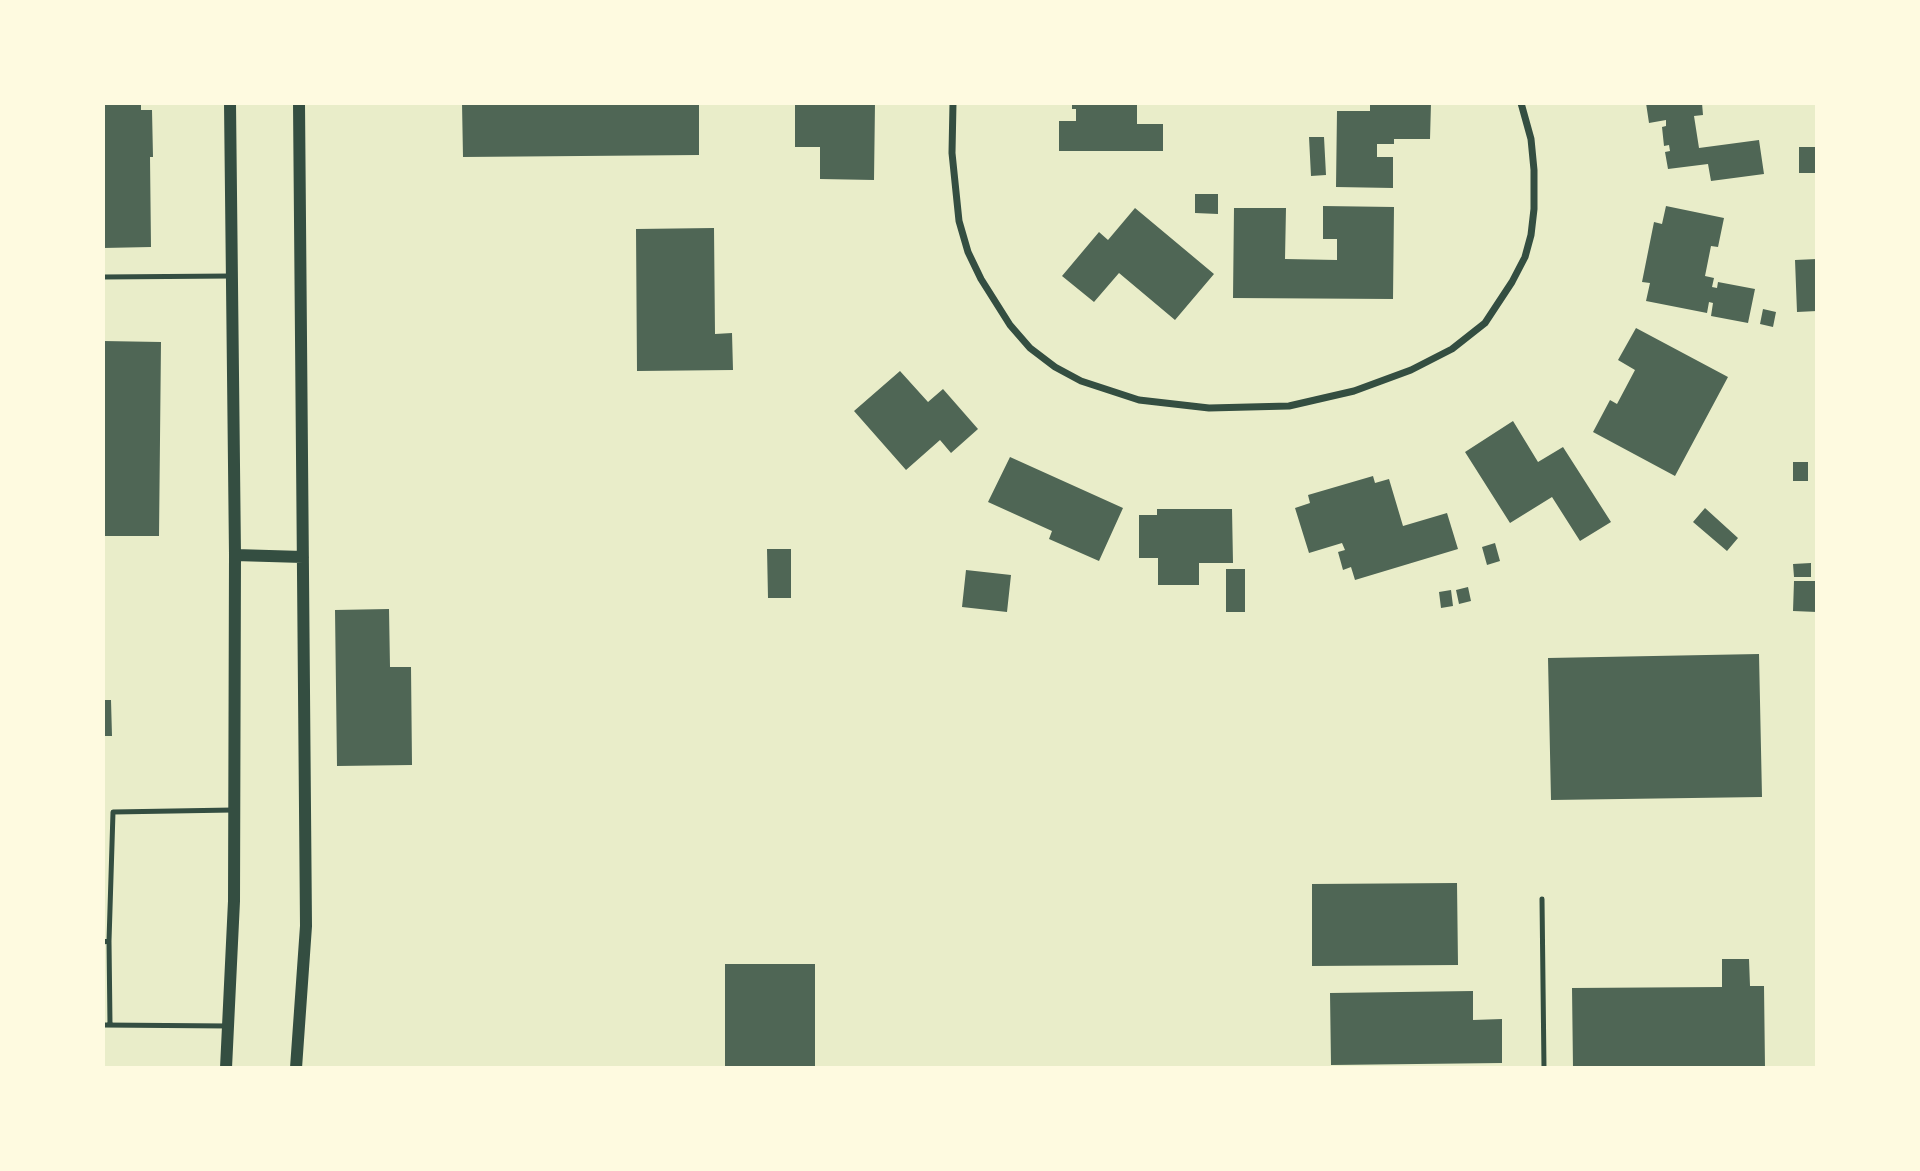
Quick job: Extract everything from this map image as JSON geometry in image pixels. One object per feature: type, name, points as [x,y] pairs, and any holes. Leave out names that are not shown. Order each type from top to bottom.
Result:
[{"type":"street","points":[[226,1068],[234,901],[235,555],[230,103]]},
{"type":"street","points":[[296,1068],[306,926],[299,103]]},
{"type":"street","points":[[953,103],[952,153],[955,191],[959,220],[968,251],[996,304],[1030,348],[1081,381],[1129,397],[1166,405],[1247,408],[1289,406],[1363,388],[1410,370],[1452,349],[1485,323],[1512,282],[1525,257],[1531,235],[1534,170],[1531,139],[1521,103]]},
{"type":"street","points":[[235,555],[303,557]]},
{"type":"lane","points":[[103,277],[231,276]]},
{"type":"lane","points":[[103,809],[113,812],[234,810]]},
{"type":"lane","points":[[113,812],[106,942],[107,1025],[228,1026]]},
{"type":"lane","points":[[1542,899],[1544,1068]]},
{"type":"building","points":[[103,103],[141,103],[141,110],[152,110],[151,247],[103,248]]},
{"type":"building","points":[[462,103],[699,103],[699,155],[463,157]]},
{"type":"building","points":[[795,103],[875,103],[874,180],[820,179],[820,147],[795,147]]},
{"type":"building","points":[[1072,103],[1137,103],[1137,124],[1163,124],[1163,151],[1059,151],[1059,121],[1076,121],[1076,109],[1072,109]]},
{"type":"building","points":[[1370,103],[1431,103],[1430,139],[1394,139],[1394,144],[1377,144],[1377,157],[1393,157],[1393,188],[1336,187],[1337,111],[1370,111]]},
{"type":"building","points":[[1646,103],[1702,103],[1703,115],[1694,116],[1699,148],[1759,140],[1764,174],[1711,181],[1708,164],[1668,169],[1665,152],[1670,151],[1669,145],[1664,146],[1662,127],[1666,126],[1666,120],[1649,123]]},
{"type":"building","points":[[1309,137],[1324,137],[1326,175],[1311,176]]},
{"type":"building","points":[[1799,147],[1817,147],[1817,173],[1799,173]]},
{"type":"building","points":[[1195,194],[1218,194],[1218,214],[1195,213]]},
{"type":"building","points":[[1323,206],[1394,207],[1393,299],[1233,298],[1234,208],[1286,208],[1285,259],[1337,260],[1337,239],[1323,239]]},
{"type":"building","points":[[1666,206],[1724,218],[1718,247],[1711,246],[1705,276],[1714,278],[1712,287],[1717,288],[1718,282],[1755,289],[1748,323],[1711,316],[1713,303],[1709,302],[1707,313],[1646,301],[1650,283],[1642,282],[1654,222],[1662,224]]},
{"type":"building","points":[[1135,208],[1214,274],[1175,320],[1119,273],[1094,302],[1062,276],[1099,232],[1108,240]]},
{"type":"building","points":[[714,228],[715,334],[732,333],[733,370],[637,371],[636,229]]},
{"type":"building","points":[[1817,259],[1817,311],[1797,312],[1795,260]]},
{"type":"building","points":[[1763,309],[1776,312],[1773,327],[1760,324]]},
{"type":"building","points":[[1636,328],[1728,377],[1675,476],[1593,432],[1610,400],[1617,404],[1635,370],[1618,360]]},
{"type":"building","points":[[103,341],[161,342],[159,536],[103,536]]},
{"type":"building","points":[[900,371],[928,402],[943,389],[978,429],[951,453],[940,440],[906,470],[854,411]]},
{"type":"building","points":[[1513,421],[1538,462],[1563,447],[1611,522],[1580,541],[1552,497],[1510,523],[1465,452]]},
{"type":"building","points":[[1010,457],[1123,508],[1099,561],[1049,539],[1052,531],[988,502]]},
{"type":"building","points":[[1793,462],[1808,462],[1808,481],[1793,481]]},
{"type":"building","points":[[1373,476],[1375,483],[1389,479],[1403,526],[1447,513],[1458,549],[1355,580],[1351,567],[1343,570],[1338,552],[1345,550],[1342,543],[1309,553],[1295,508],[1310,503],[1308,495]]},
{"type":"building","points":[[1705,508],[1738,538],[1727,551],[1693,522]]},
{"type":"building","points":[[1157,509],[1232,509],[1233,563],[1199,563],[1199,585],[1158,585],[1158,558],[1139,558],[1139,515],[1157,515]]},
{"type":"building","points":[[1495,543],[1500,561],[1487,565],[1482,547]]},
{"type":"building","points":[[767,549],[791,549],[791,598],[768,598]]},
{"type":"building","points":[[1811,563],[1811,577],[1794,577],[1793,564]]},
{"type":"building","points":[[1226,569],[1245,569],[1245,612],[1226,612]]},
{"type":"building","points":[[966,570],[1011,575],[1007,612],[962,607]]},
{"type":"building","points":[[1794,581],[1817,581],[1817,612],[1793,611]]},
{"type":"building","points":[[1468,587],[1471,601],[1459,604],[1456,590]]},
{"type":"building","points":[[1451,590],[1453,606],[1441,608],[1439,592]]},
{"type":"building","points":[[389,609],[390,667],[411,667],[412,765],[337,766],[335,610]]},
{"type":"building","points":[[1759,654],[1762,797],[1551,800],[1548,658]]},
{"type":"building","points":[[103,700],[111,700],[112,736],[103,736]]},
{"type":"building","points":[[1457,883],[1458,965],[1312,966],[1312,884]]},
{"type":"building","points":[[1722,959],[1749,959],[1750,986],[1764,986],[1765,1068],[1573,1068],[1572,988],[1722,987]]},
{"type":"building","points":[[725,964],[815,964],[815,1068],[725,1068]]},
{"type":"building","points":[[1473,991],[1473,1020],[1502,1019],[1502,1063],[1331,1065],[1330,993]]}]
